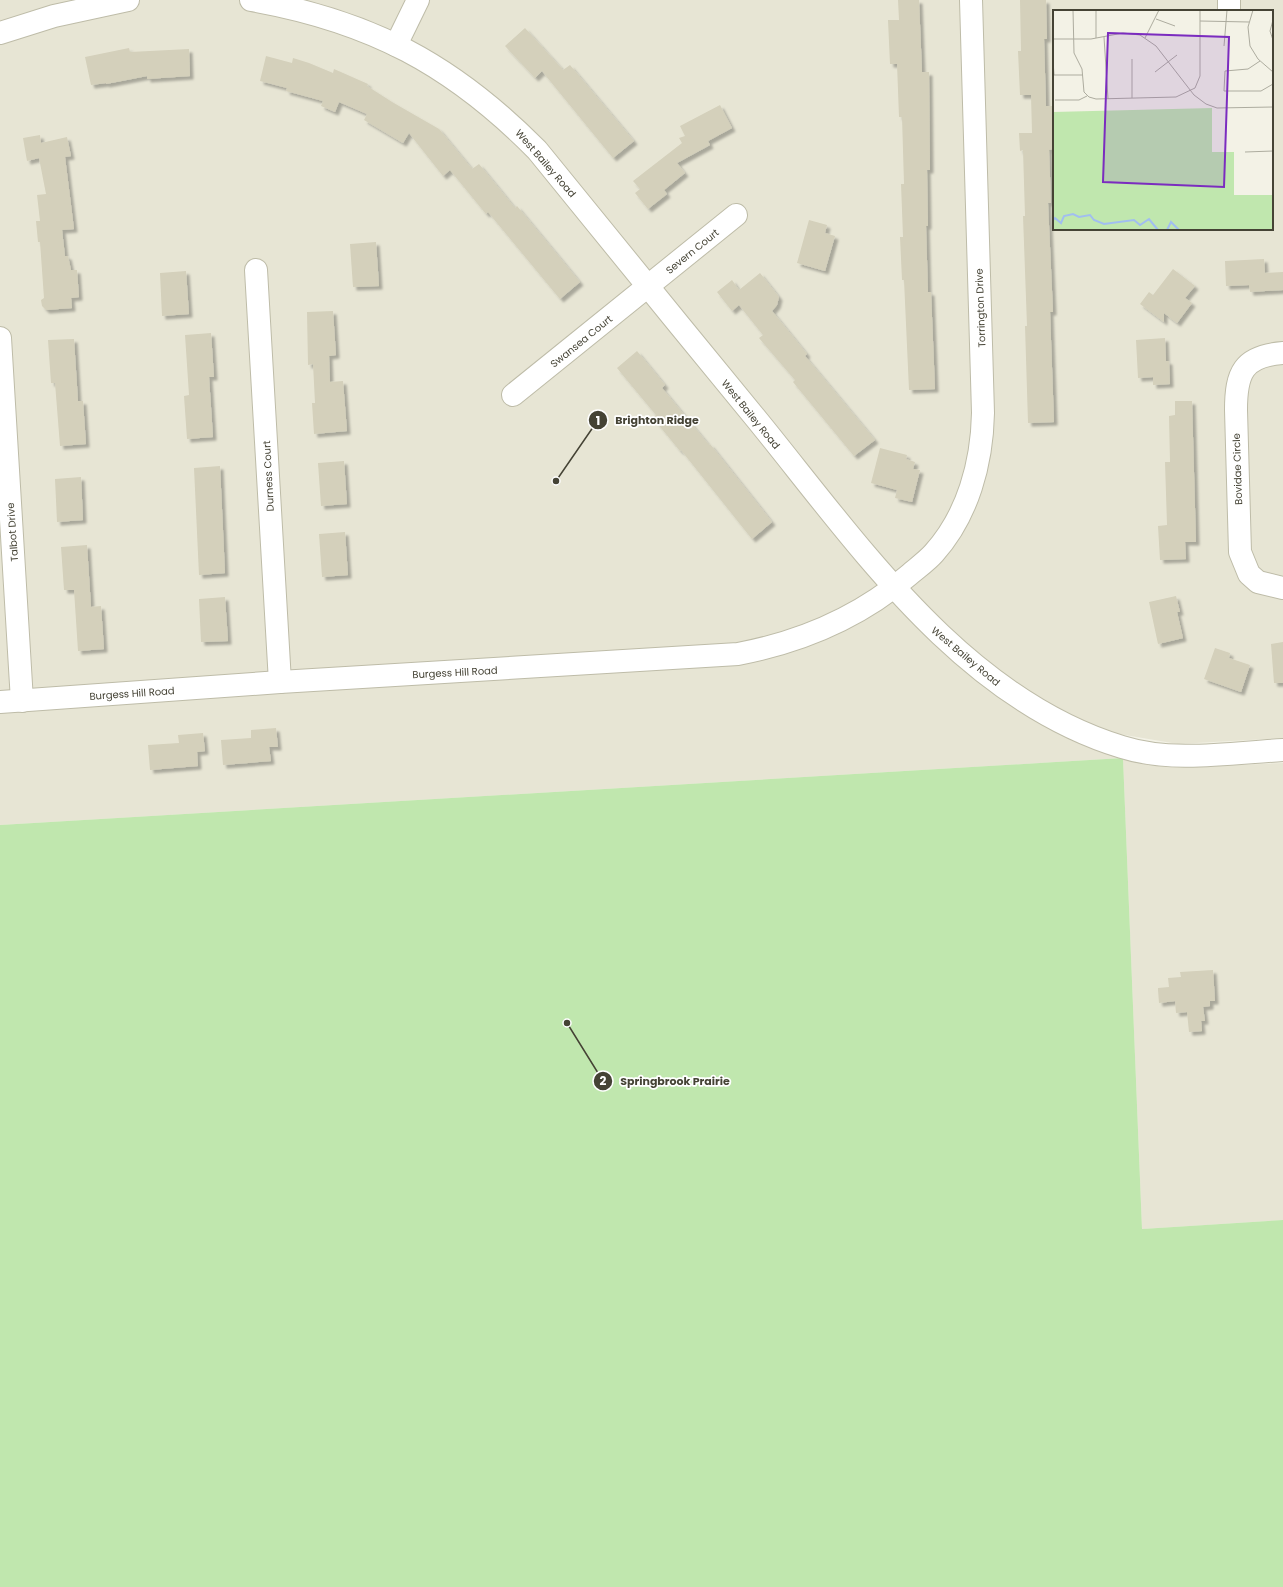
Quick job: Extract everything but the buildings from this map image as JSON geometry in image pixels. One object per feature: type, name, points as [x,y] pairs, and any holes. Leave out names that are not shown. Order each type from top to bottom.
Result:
[{"type":"street","points":[[0,33],[54,16],[128,0]]},
{"type":"street","name":"West Bailey Road","points":[[251,0],[284,6],[334,19],[367,31],[396,45],[440,70],[471,90],[507,120],[537,150],[895,587],[932,628],[992,679],[1060,722],[1090,736],[1122,748],[1157,756],[1283,750]]},
{"type":"street","points":[[396,45],[418,0]]},
{"type":"street","name":"Torrington Drive","points":[[895,587],[934,554],[944,540],[962,510],[971,489],[979,455],[983,413],[971,0]]},
{"type":"street","name":"Severn Court","points":[[648,286],[736,215]]},
{"type":"street","name":"Durness Court","points":[[256,270],[280,682]]},
{"type":"street","name":"Swansea Court","points":[[513,395],[648,286]]},
{"type":"street","name":"Talbot Drive","points":[[0,338],[22,701]]},
{"type":"street","name":"Bovidae Circle","points":[[1283,354],[1267,354],[1258,358],[1242,373],[1236,387],[1240,552],[1249,574],[1258,582],[1266,586],[1283,588]]},
{"type":"street","name":"Burgess Hill Road","points":[[0,702],[280,682],[738,654],[771,648],[826,627],[869,605],[895,587]]},
{"type":"shaded area","points":[[0,0],[1283,0],[1283,738],[1178,744],[1119,734],[1124,758],[1199,767],[1283,763],[1283,1220],[1142,1229],[1123,758],[0,825]]},
{"type":"green space","points":[[1123,758],[1142,1229],[1283,1220],[1283,1587],[0,1587],[0,825]]},
{"type":"place","name":"Brighton Ridge","points":[[556,481]]},
{"type":"place","name":"Springbrook Prairie","points":[[567,1023]]}]
